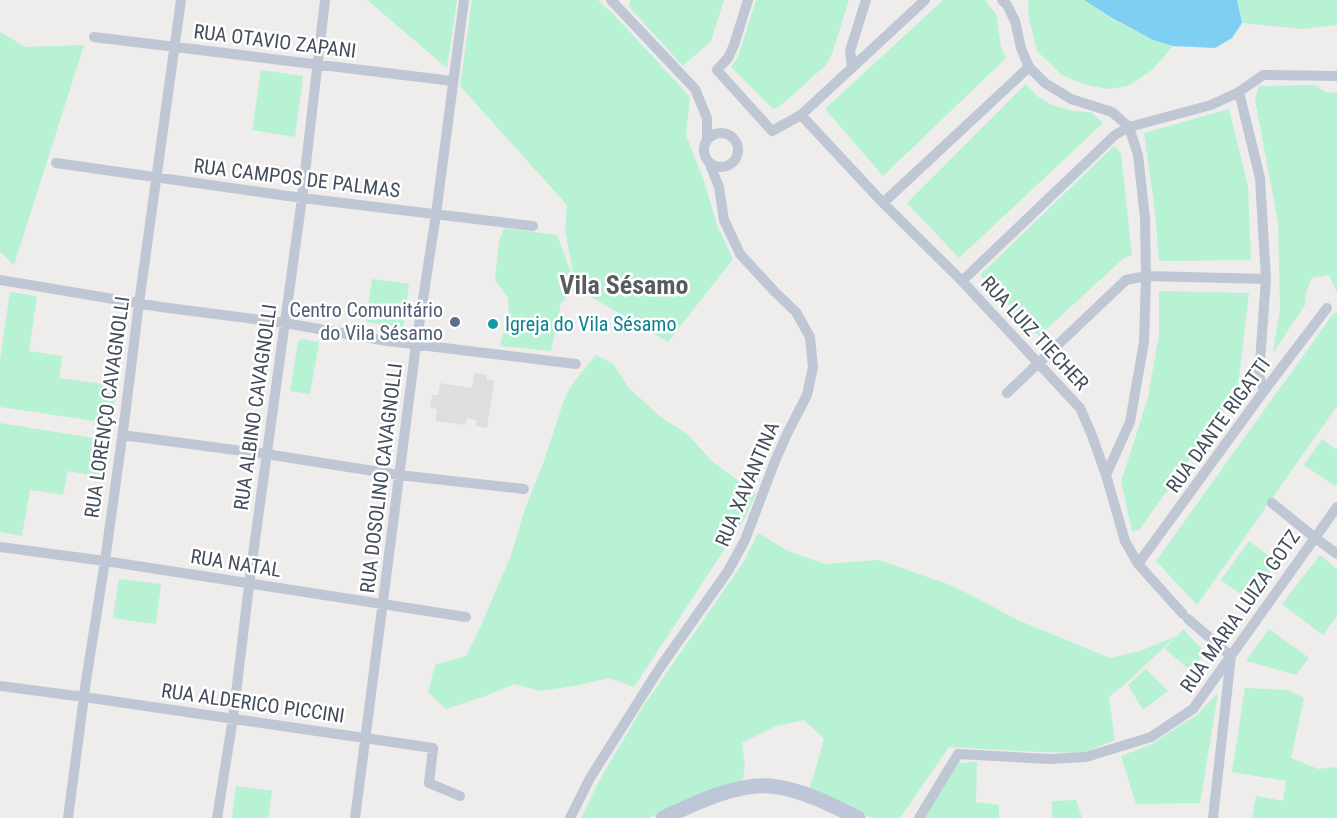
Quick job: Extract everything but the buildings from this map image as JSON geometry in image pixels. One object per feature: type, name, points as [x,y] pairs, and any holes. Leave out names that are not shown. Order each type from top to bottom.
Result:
[{"type":"main road","points":[[663,818],[684,808],[742,788],[769,786],[799,792],[858,818]]},
{"type":"street","name":"RUA LORENÇO CAVAGNOLLI","points":[[68,818],[181,0]]},
{"type":"street","name":"RUA ALBINO CAVAGNOLLI","points":[[217,818],[233,718],[266,454],[302,198],[325,0]]},
{"type":"street","name":"RUA DOSOLINO CAVAGNOLLI","points":[[355,818],[416,345],[464,0]]},
{"type":"street","points":[[611,0],[695,89],[707,118],[708,140]]},
{"type":"street","points":[[748,0],[734,45],[728,58],[717,70],[772,131],[801,114],[925,0]]},
{"type":"street","points":[[852,67],[850,51],[866,0]]},
{"type":"street","points":[[1002,0],[1015,21],[1021,48],[1029,67],[1045,83],[1071,99],[1112,112],[1130,127],[1138,155],[1145,218],[1144,342],[1130,422],[1106,475]]},
{"type":"street","name":"RUA OTAVIO ZAPANI","points":[[94,37],[452,81]]},
{"type":"street","points":[[883,203],[1029,67]]},
{"type":"street","points":[[962,281],[1115,135],[1130,127],[1211,105],[1239,92],[1263,75],[1337,76]]},
{"type":"street","points":[[1239,92],[1260,178],[1266,279],[1259,375],[1264,391]]},
{"type":"street","name":"RUA LUIZ TIECHER","points":[[801,114],[883,203],[962,281],[1080,408],[1106,475],[1125,541],[1138,564],[1185,616],[1231,656]]},
{"type":"street","points":[[707,118],[733,139],[737,150],[734,161],[719,187]]},
{"type":"street","points":[[725,134],[715,134],[708,140],[704,154],[709,162],[719,167],[730,165]]},
{"type":"street","name":"RUA XAVANTINA","points":[[570,818],[590,778],[661,666],[728,571],[745,540],[775,461],[807,395],[813,367],[810,338],[796,312],[740,254],[724,220],[719,187],[709,162]]},
{"type":"street","name":"RUA CAMPOS DE PALMAS","points":[[56,163],[302,198],[533,226]]},
{"type":"street","points":[[1007,393],[1126,280],[1146,276],[1266,279]]},
{"type":"street","points":[[0,280],[161,307],[285,323],[416,345],[576,364]]},
{"type":"street","name":"RUA DANTE RIGATTI","points":[[1138,564],[1327,309]]},
{"type":"street","points":[[122,435],[399,475],[524,489]]},
{"type":"street","points":[[1272,502],[1337,554]]},
{"type":"street","name":"RUA MARIA LUIZA GOTZ","points":[[919,818],[958,754],[1050,759],[1086,757],[1151,737],[1193,709],[1337,507]]},
{"type":"street","name":"RUA NATAL","points":[[0,547],[466,617]]},
{"type":"street","points":[[1213,818],[1231,656]]},
{"type":"street","name":"RUA ALDERICO PICCINI","points":[[0,686],[433,748],[429,783],[460,796]]},
{"type":"shaded area","points":[[474,373],[487,375],[487,380],[494,381],[487,428],[476,426],[477,420],[467,418],[465,425],[436,421],[437,409],[430,408],[432,395],[438,395],[440,383],[472,388]]},
{"type":"green space","points":[[367,0],[457,0],[447,68]]},
{"type":"green space","points":[[472,0],[598,0],[690,97],[686,135],[704,181],[717,225],[733,259],[668,342],[576,288],[561,303],[551,351],[500,346],[509,312],[508,298],[495,280],[499,241],[504,228],[557,235],[575,283],[565,231],[567,205],[460,86]]},
{"type":"green space","points":[[630,0],[724,0],[711,41],[683,66],[629,7]]},
{"type":"green space","points":[[756,0],[849,0],[832,54],[825,66],[780,106],[773,109],[731,67],[738,57]]},
{"type":"green space","points":[[943,0],[985,0],[996,14],[1001,47],[1006,58],[883,176],[825,109]]},
{"type":"green space","points":[[1029,0],[1084,0],[1112,19],[1153,40],[1173,46],[1152,70],[1128,86],[1108,89],[1083,84],[1062,75],[1037,51],[1030,23]]},
{"type":"green space","points":[[1237,0],[1337,0],[1337,26],[1303,29],[1242,23]]},
{"type":"green space","points":[[0,32],[26,47],[84,45],[14,265],[0,252]]},
{"type":"green space","points":[[261,70],[303,76],[295,137],[252,130]]},
{"type":"green space","points":[[1026,84],[1037,96],[1052,105],[1073,111],[1091,112],[1103,123],[959,258],[907,203]]},
{"type":"green space","points":[[1315,85],[1325,92],[1337,93],[1337,293],[1329,275],[1312,278],[1306,292],[1305,305],[1273,353],[1280,309],[1278,223],[1255,99],[1259,86]]},
{"type":"green space","points":[[1229,109],[1248,186],[1251,260],[1159,261],[1155,211],[1144,133]]},
{"type":"green space","points":[[1114,146],[1121,153],[1132,255],[1125,257],[1039,336],[980,275]]},
{"type":"green space","points":[[372,279],[409,284],[403,328],[366,322]]},
{"type":"green space","points":[[1159,291],[1249,293],[1237,393],[1139,530],[1132,531],[1121,482],[1148,398],[1159,334]]},
{"type":"green space","points":[[10,292],[37,296],[29,351],[62,356],[59,378],[117,386],[112,420],[108,423],[0,407],[0,360]]},
{"type":"green space","points":[[1337,311],[1337,406],[1197,605],[1156,561]]},
{"type":"green space","points":[[300,339],[319,342],[310,394],[290,391]]},
{"type":"green space","points":[[596,355],[613,364],[629,388],[662,418],[687,434],[713,462],[756,494],[745,518],[634,687],[609,678],[540,691],[514,684],[446,709],[428,692],[435,665],[466,656],[510,558],[564,400],[573,383]]},
{"type":"green space","points":[[0,423],[105,440],[108,445],[103,477],[68,471],[63,495],[30,490],[22,536],[0,532]]},
{"type":"green space","points":[[1322,439],[1337,450],[1335,486],[1304,465]]},
{"type":"green space","points":[[758,533],[788,551],[825,564],[879,560],[953,586],[1020,621],[1110,658],[1140,651],[1175,637],[1109,697],[1115,740],[1083,753],[949,747],[900,818],[873,818],[831,802],[809,787],[824,739],[804,720],[776,726],[742,743],[745,766],[742,783],[681,803],[649,818],[581,818],[599,781],[642,708],[743,563]]},
{"type":"green space","points":[[1249,541],[1278,562],[1250,601],[1221,580]]},
{"type":"green space","points":[[1320,555],[1337,569],[1337,616],[1323,635],[1282,604]]},
{"type":"green space","points":[[119,579],[161,584],[156,624],[113,618]]},
{"type":"green space","points":[[1183,629],[1206,653],[1190,670],[1165,649]]},
{"type":"green space","points":[[1269,629],[1309,658],[1296,675],[1246,661]]},
{"type":"green space","points":[[1146,669],[1168,691],[1143,710],[1128,685]]},
{"type":"green space","points":[[1245,688],[1288,690],[1304,698],[1291,758],[1318,769],[1337,767],[1337,818],[1252,818],[1256,796],[1283,801],[1286,781],[1232,772]]},
{"type":"green space","points":[[1218,693],[1200,803],[1136,804],[1121,756],[1150,745],[1197,715]]},
{"type":"green space","points":[[977,762],[976,802],[999,805],[999,818],[924,818],[958,763]]},
{"type":"green space","points":[[236,786],[272,791],[268,818],[232,818]]},
{"type":"green space","points":[[1076,800],[1082,818],[1052,818],[1052,801]]},
{"type":"water","points":[[1084,0],[1237,0],[1242,23],[1232,38],[1215,48],[1173,46],[1153,40]]},
{"type":"place","name":"Centro Comunitário do Vila Sésamo","points":[[455,322]]},
{"type":"place","name":"Igreja do Vila Sésamo","points":[[493,324]]},
{"type":"district","name":"Vila Sésamo","points":[[624,285]]}]
